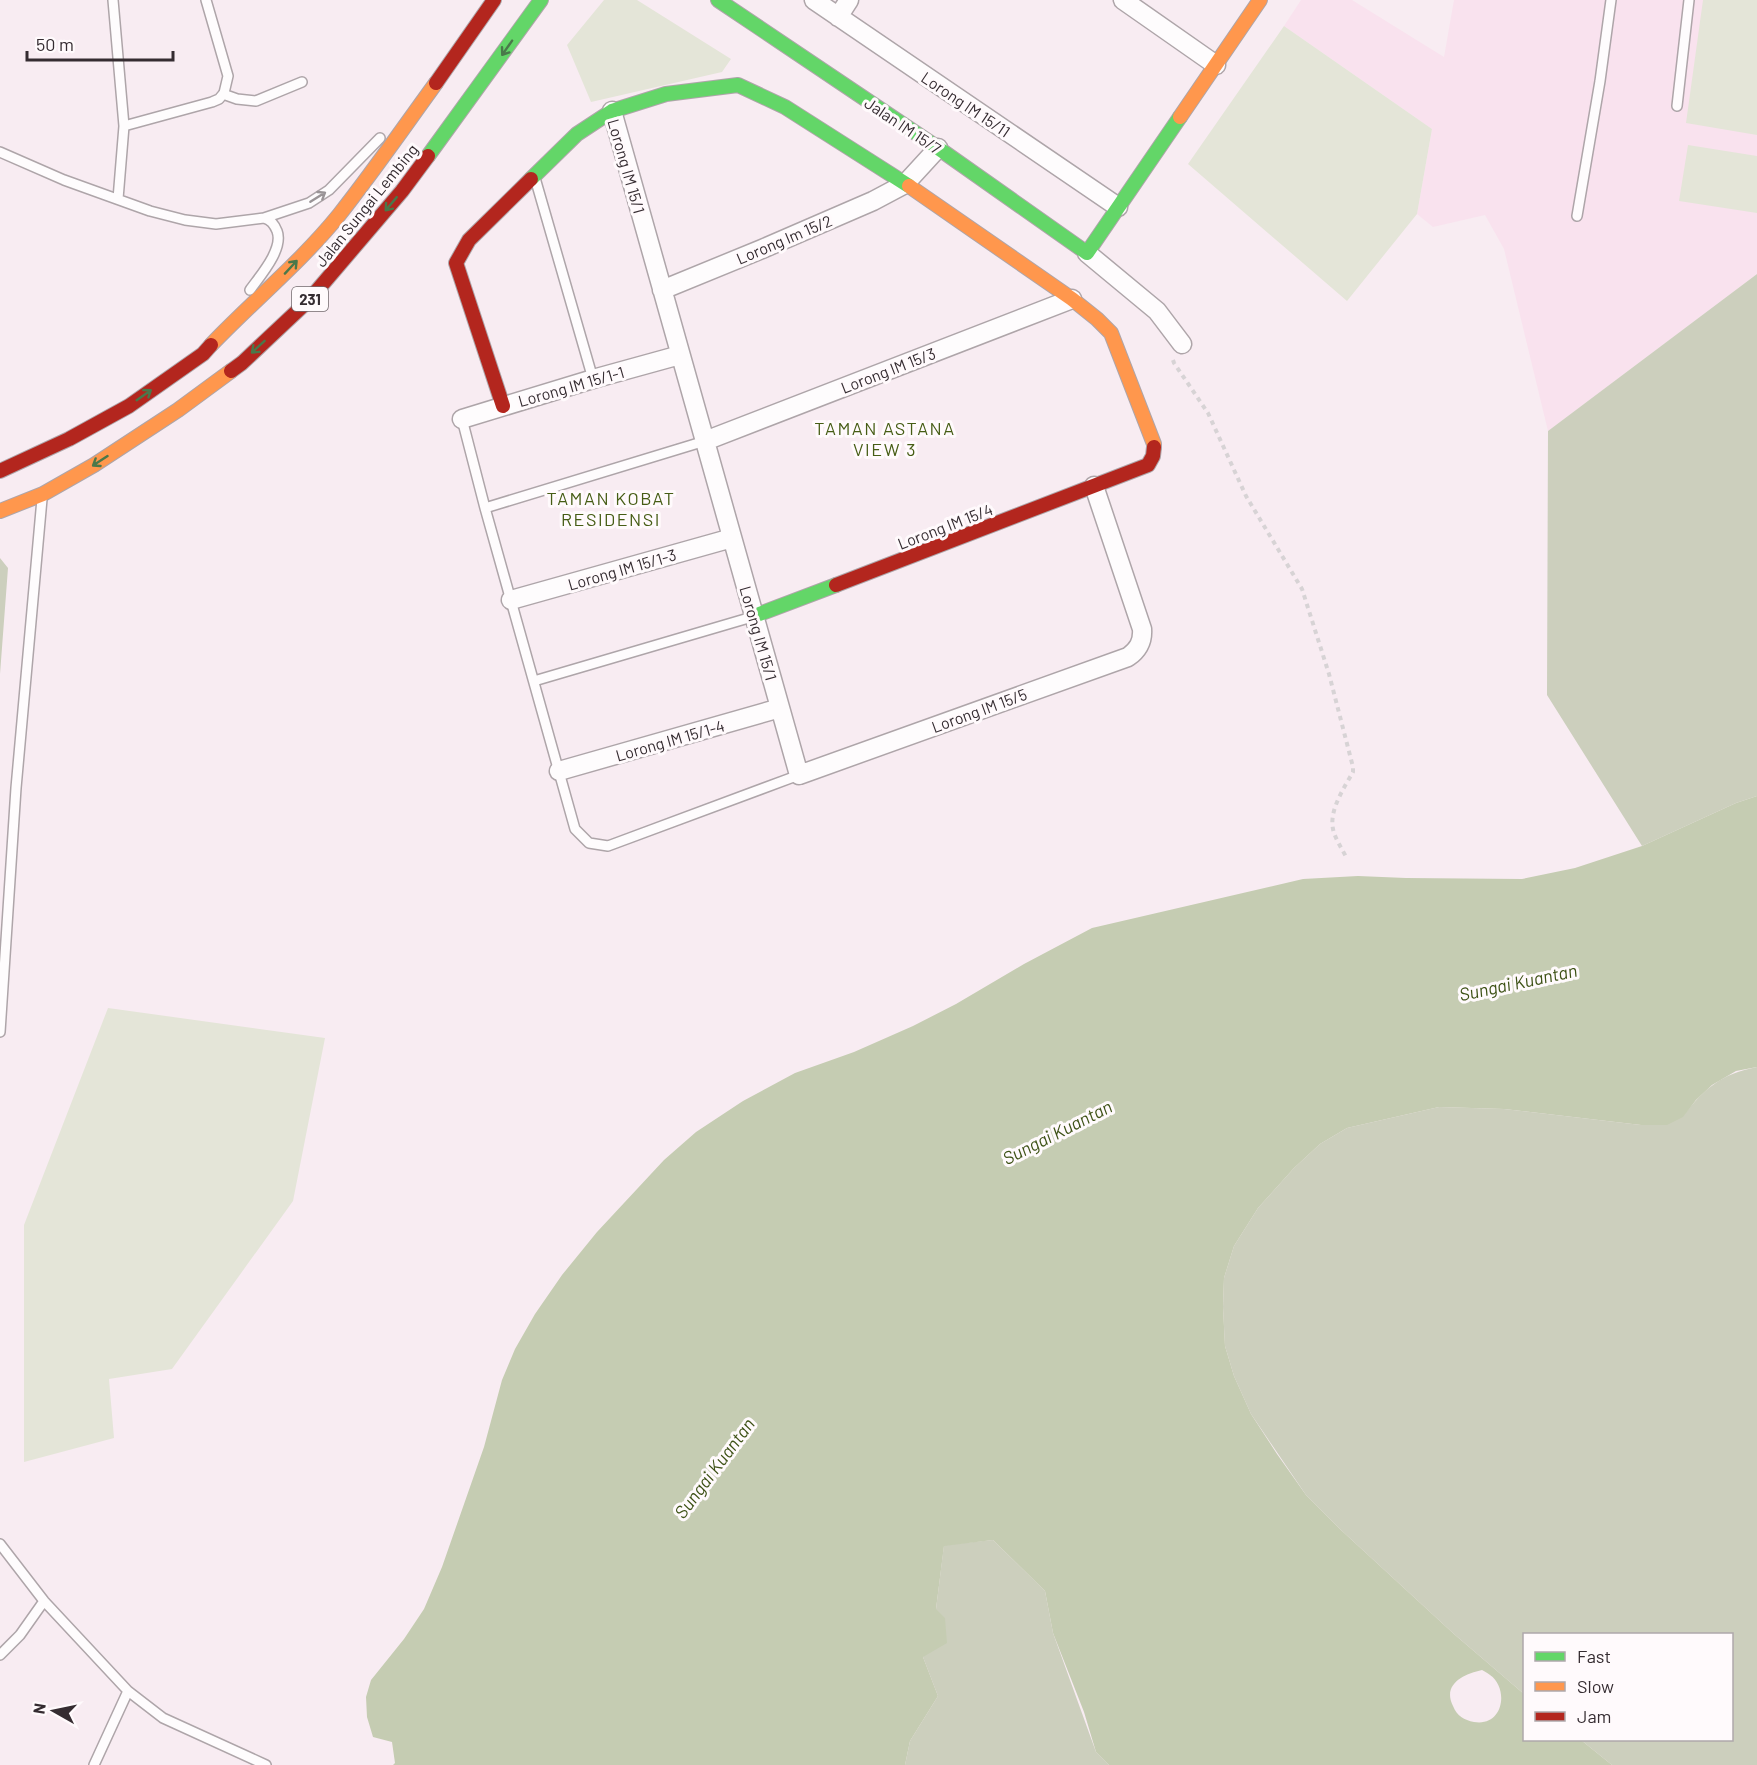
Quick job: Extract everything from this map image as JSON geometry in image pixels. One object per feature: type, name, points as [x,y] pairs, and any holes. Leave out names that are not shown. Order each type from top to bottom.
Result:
[{"type":"street","name":"Jalan Sungai Lembing","points":[[0,471],[69,439],[129,406],[203,354],[280,278],[338,216],[440,78],[494,0]]},
{"type":"street","name":"Jalan Sungai Lembing","points":[[0,511],[43,494],[94,465],[178,410],[242,363],[309,300],[402,191],[541,0]]},
{"type":"street","name":"Jalan IM 15/7","points":[[718,0],[938,148],[1087,253],[1157,311],[1182,344]]},
{"type":"street","name":"Lorong IM 15/11","points":[[814,0],[1118,207]]},
{"type":"street","points":[[838,17],[849,0]]},
{"type":"street","points":[[1123,0],[1216,65]]},
{"type":"street","points":[[1087,253],[1260,0]]},
{"type":"street","name":"Lorong IM 15/1","points":[[799,775],[612,111],[666,94],[738,85],[785,107],[905,184],[1072,299],[1111,333],[1154,444],[1154,456],[1148,465]]},
{"type":"street","points":[[503,406],[456,263],[469,240],[577,134],[612,111]]},
{"type":"street","name":"Lorong Im 15/2","points":[[662,290],[863,206],[905,184],[938,148]]},
{"type":"street","name":"Lorong IM 15/3","points":[[705,441],[1072,299]]},
{"type":"street","name":"Lorong IM 15/1-1","points":[[462,419],[680,355]]},
{"type":"street","name":"Lorong IM 15/4","points":[[754,616],[1148,465]]},
{"type":"street","name":"Lorong IM 15/5","points":[[799,775],[1134,653],[1140,643],[1142,629],[1094,486]]},
{"type":"street","name":"Lorong IM 15/1-3","points":[[511,600],[732,538]]},
{"type":"street","name":"Lorong IM 15/1-4","points":[[559,771],[780,708]]},
{"type":"lane","points":[[113,0],[124,126],[118,199]]},
{"type":"lane","points":[[124,126],[212,102],[223,94],[228,76],[206,0]]},
{"type":"lane","points":[[1577,216],[1611,0]]},
{"type":"lane","points":[[1677,106],[1689,0]]},
{"type":"lane","points":[[392,126],[440,78]]},
{"type":"lane","points":[[223,94],[248,102],[256,101],[302,82]]},
{"type":"lane","points":[[0,152],[64,180],[118,199],[185,220],[216,224],[264,218],[309,202],[329,190],[384,134]]},
{"type":"lane","points":[[534,176],[593,379]]},
{"type":"lane","points":[[237,318],[248,294],[273,256],[278,244],[279,235],[275,226],[269,219],[264,218]]},
{"type":"lane","points":[[462,419],[575,829],[589,843],[608,846],[799,775]]},
{"type":"lane","points":[[485,508],[705,441]]},
{"type":"lane","points":[[0,1032],[16,788],[43,494]]},
{"type":"lane","points":[[534,681],[754,616]]},
{"type":"lane","points":[[0,1544],[44,1601],[128,1691],[163,1718],[266,1765]]},
{"type":"lane","points":[[0,1655],[20,1635],[44,1601]]},
{"type":"lane","points":[[94,1765],[128,1691]]},
{"type":"path","points":[[1182,344],[1173,355],[1174,363],[1208,413],[1246,496],[1302,589],[1329,674],[1353,767],[1353,772],[1334,811],[1332,821],[1333,831],[1347,859]]},
{"type":"shaded area","points":[[604,0],[637,0],[731,59],[722,72],[591,102],[567,45]]},
{"type":"shaded area","points":[[1301,0],[1352,0],[1444,57],[1454,0],[1757,0],[1757,274],[1548,431],[1504,249],[1485,215],[1433,227],[1417,214],[1432,129],[1284,26]]},
{"type":"shaded area","points":[[1703,0],[1757,0],[1757,135],[1686,123]]},
{"type":"shaded area","points":[[1284,26],[1432,129],[1417,214],[1347,301],[1188,164]]},
{"type":"shaded area","points":[[1688,145],[1757,156],[1757,213],[1679,201]]},
{"type":"shaded area","points":[[1757,274],[1757,796],[1736,803],[1642,846],[1547,695],[1548,431]]},
{"type":"shaded area","points":[[0,558],[8,568],[0,674]]},
{"type":"shaded area","points":[[108,1008],[325,1038],[293,1201],[172,1369],[109,1379],[114,1438],[24,1462],[24,1225]]},
{"type":"shaded area","points":[[1757,1067],[1757,1765],[1612,1765],[1582,1741],[1733,1741],[1733,1633],[1523,1633],[1523,1693],[1454,1634],[1306,1495],[1251,1414],[1234,1376],[1225,1346],[1224,1278],[1234,1246],[1258,1208],[1294,1168],[1320,1144],[1347,1128],[1439,1107],[1504,1109],[1641,1125],[1683,1116],[1707,1090],[1724,1078]]},
{"type":"shaded area","points":[[993,1540],[1045,1591],[1053,1633],[1096,1752],[1109,1765],[905,1765],[910,1741],[938,1696],[923,1657],[936,1609],[944,1545]]},
{"type":"water","name":"Sungai Kuantan","points":[[1757,796],[1757,1067],[1736,1071],[1712,1085],[1683,1117],[1667,1125],[1641,1125],[1504,1109],[1439,1107],[1347,1128],[1320,1144],[1294,1168],[1258,1208],[1234,1246],[1224,1278],[1223,1307],[1225,1346],[1234,1376],[1251,1414],[1306,1495],[1454,1634],[1523,1693],[1523,1741],[1582,1741],[1612,1765],[1109,1765],[1096,1752],[1084,1712],[1053,1633],[1045,1591],[993,1540],[944,1546],[936,1609],[945,1618],[947,1643],[923,1657],[938,1696],[910,1741],[905,1765],[393,1765],[395,1763],[392,1742],[373,1737],[367,1717],[366,1697],[371,1680],[404,1639],[424,1609],[442,1567],[484,1447],[502,1380],[515,1349],[535,1314],[562,1275],[597,1232],[664,1160],[696,1132],[743,1101],[795,1073],[854,1052],[913,1026],[1092,928],[1303,879],[1358,876],[1522,879],[1575,868],[1642,846],[1736,803]],"holes":[[[1482,1670],[1489,1674],[1500,1689],[1501,1697],[1497,1713],[1492,1719],[1484,1722],[1464,1719],[1459,1715],[1450,1698],[1453,1686],[1462,1677],[1475,1672]]]},
{"type":"traffic: fast","points":[[428,156],[541,0]]},
{"type":"traffic: fast","points":[[718,0],[938,148],[1087,253],[1180,117]]},
{"type":"traffic: fast","points":[[531,179],[577,134],[612,111],[666,94],[738,85],[785,107],[909,186]]},
{"type":"traffic: fast","points":[[754,616],[836,585]]},
{"type":"traffic: slow","points":[[1180,117],[1260,0]]},
{"type":"traffic: slow","points":[[211,345],[293,265],[339,215],[436,83]]},
{"type":"traffic: slow","points":[[909,186],[1072,299],[1111,333],[1154,447]]},
{"type":"traffic: slow","points":[[0,511],[43,494],[94,465],[178,410],[231,371]]},
{"type":"traffic: jam","points":[[436,83],[494,0]]},
{"type":"traffic: jam","points":[[231,371],[309,300],[402,191],[428,156]]},
{"type":"traffic: jam","points":[[503,406],[456,263],[469,240],[531,179]]},
{"type":"traffic: jam","points":[[0,471],[69,439],[129,406],[203,354],[211,345]]},
{"type":"traffic: jam","points":[[836,585],[1148,465],[1153,456],[1154,447]]},
{"type":"district","name":"TAMAN ASTANA VIEW 3","points":[[885,438]]},
{"type":"district","name":"TAMAN KOBAT RESIDENSI","points":[[611,508]]}]
